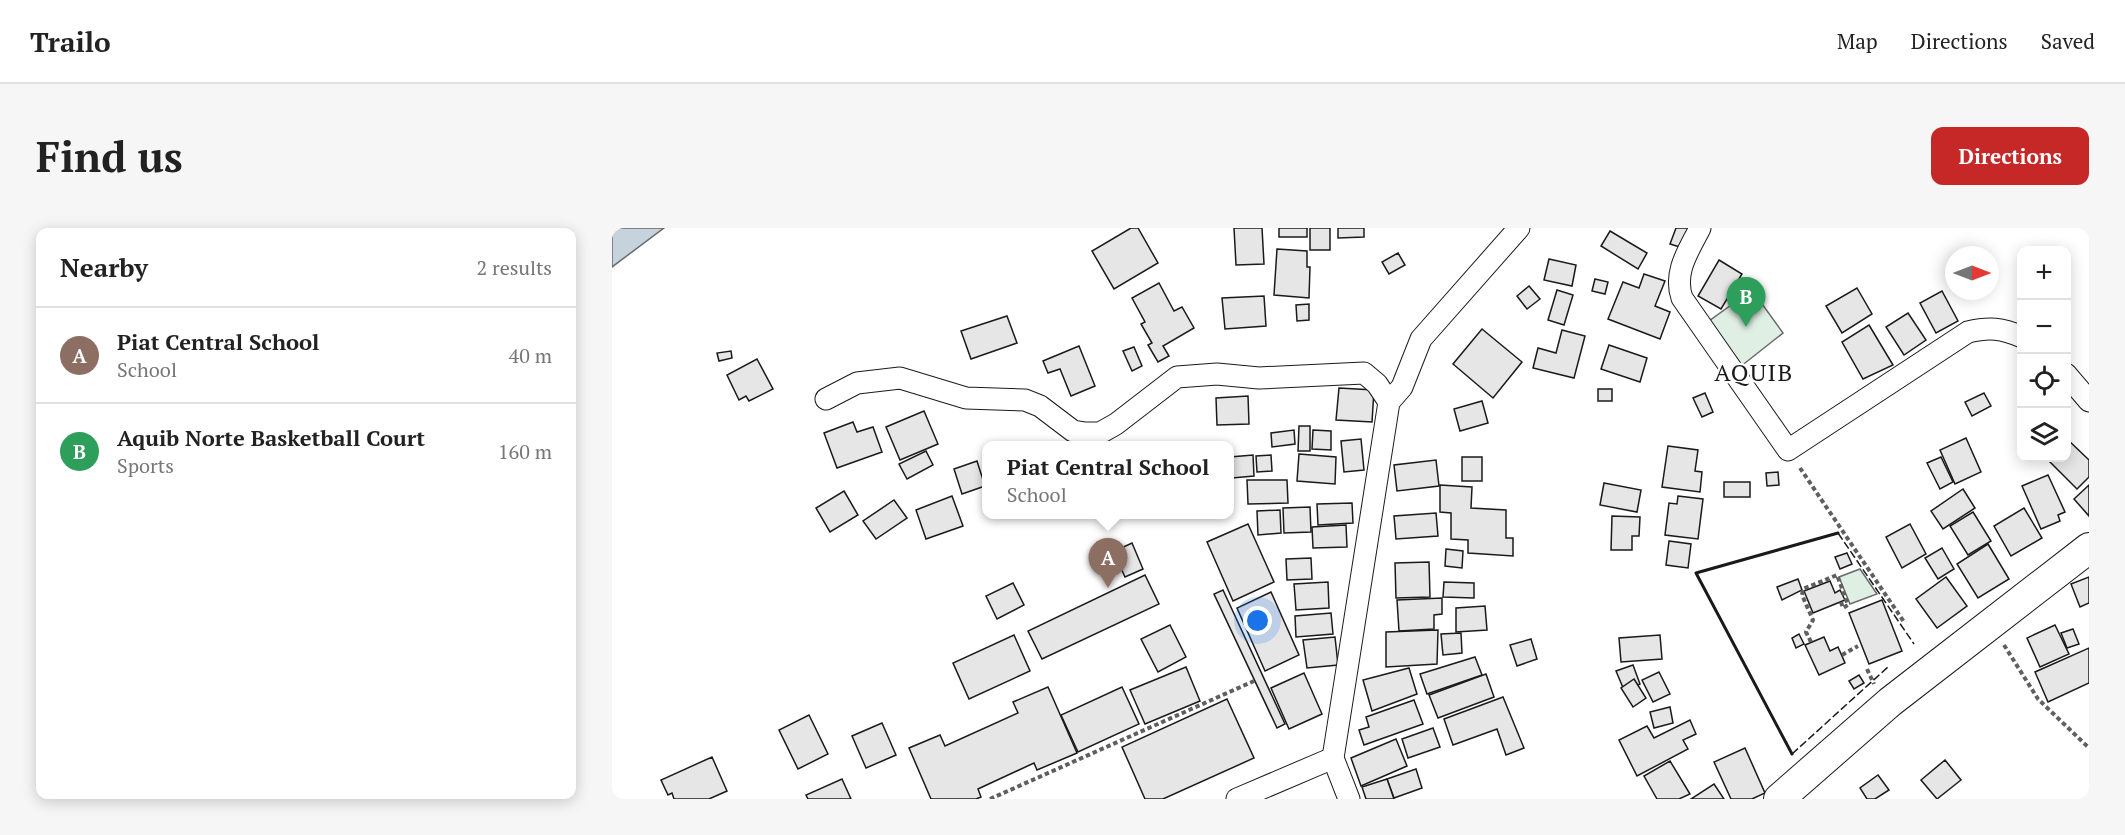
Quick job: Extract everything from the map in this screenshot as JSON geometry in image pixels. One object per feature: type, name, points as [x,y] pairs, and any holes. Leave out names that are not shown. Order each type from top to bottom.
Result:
[{"type":"street","points":[[1349,799],[1333,758],[1389,402],[1402,387],[1421,339],[1519,228]]},
{"type":"street","points":[[1700,228],[1681,270],[1679,289],[1682,297],[1788,450],[1968,332],[1985,328],[2004,329],[2017,336]]},
{"type":"street","points":[[826,399],[857,383],[900,378],[966,398],[1025,400],[1040,406],[1073,431],[1085,433],[1100,433],[1116,424],[1160,388],[1178,377],[1197,375],[1259,378],[1364,373],[1377,384],[1389,402]]},
{"type":"street","points":[[2071,379],[2089,401]]},
{"type":"street","points":[[1779,799],[1890,702],[2089,548]]},
{"type":"street","points":[[1237,799],[1333,758]]},
{"type":"path","points":[[1788,450],[1904,622]]},
{"type":"path","points":[[1811,642],[1806,632],[1813,620],[1802,596],[1803,589],[1837,575],[1848,605],[1843,608],[1841,602]]},
{"type":"path","points":[[1991,624],[2038,699],[2089,748]]},
{"type":"path","points":[[1842,655],[1858,646]]},
{"type":"path","points":[[1867,669],[1872,682]]},
{"type":"path","points":[[990,799],[1254,681]]},
{"type":"green space","points":[[1752,290],[1783,333],[1740,367],[1709,321]]},
{"type":"green space","points":[[1860,569],[1877,594],[1850,604],[1839,577]]},
{"type":"shaded area","points":[[612,228],[664,228],[612,267]]},
{"type":"building","points":[[1131,228],[1138,228],[1158,263],[1114,289],[1092,251]]},
{"type":"building","points":[[1234,228],[1262,228],[1264,264],[1236,265]]},
{"type":"building","points":[[1279,228],[1307,228],[1307,237],[1279,237]]},
{"type":"building","points":[[1310,228],[1330,228],[1330,250],[1310,250]]},
{"type":"building","points":[[1338,228],[1364,228],[1364,237],[1338,238]]},
{"type":"building","points":[[1676,228],[1690,228],[1683,248],[1670,244]]},
{"type":"building","points":[[1610,231],[1647,253],[1638,269],[1601,246]]},
{"type":"building","points":[[1277,249],[1307,251],[1307,267],[1310,267],[1309,298],[1274,295]]},
{"type":"building","points":[[1398,253],[1405,265],[1389,274],[1382,262]]},
{"type":"building","points":[[1549,259],[1576,265],[1572,286],[1544,280]]},
{"type":"building","points":[[1719,260],[1742,274],[1721,309],[1698,296]]},
{"type":"building","points":[[1644,274],[1665,281],[1655,306],[1670,312],[1660,339],[1608,319],[1623,282],[1639,288]]},
{"type":"building","points":[[1595,279],[1608,282],[1605,294],[1592,291]]},
{"type":"building","points":[[1159,283],[1174,311],[1182,307],[1194,328],[1163,346],[1169,356],[1158,362],[1148,345],[1152,343],[1141,324],[1145,322],[1132,298]]},
{"type":"building","points":[[1529,286],[1540,299],[1527,309],[1517,296]]},
{"type":"building","points":[[1857,288],[1872,314],[1842,333],[1826,306]]},
{"type":"building","points":[[1557,290],[1573,295],[1564,325],[1548,320]]},
{"type":"building","points":[[1942,291],[1958,321],[1936,333],[1920,303]]},
{"type":"building","points":[[1264,296],[1266,326],[1225,329],[1222,298]]},
{"type":"building","points":[[1309,304],[1309,320],[1297,321],[1296,305]]},
{"type":"building","points":[[1908,313],[1926,340],[1904,355],[1886,327]]},
{"type":"building","points":[[1007,316],[1017,343],[971,359],[961,331]]},
{"type":"building","points":[[1869,325],[1893,365],[1863,379],[1842,342]]},
{"type":"building","points":[[1482,329],[1522,362],[1493,398],[1453,364]]},
{"type":"building","points":[[1562,330],[1585,336],[1574,378],[1533,368],[1538,348],[1556,353]]},
{"type":"building","points":[[1609,345],[1647,358],[1640,382],[1601,369]]},
{"type":"building","points":[[1079,346],[1095,386],[1071,396],[1060,369],[1048,373],[1043,361]]},
{"type":"building","points":[[1134,347],[1142,366],[1132,371],[1123,351]]},
{"type":"building","points":[[731,351],[732,358],[719,361],[717,353]]},
{"type":"building","points":[[757,359],[773,389],[749,401],[746,396],[739,400],[727,375]]},
{"type":"building","points":[[1339,388],[1374,390],[1372,422],[1336,420]]},
{"type":"building","points":[[1598,389],[1612,389],[1612,401],[1598,401]]},
{"type":"building","points":[[1705,393],[1713,412],[1702,417],[1693,398]]},
{"type":"building","points":[[1984,393],[1991,406],[1972,416],[1965,402]]},
{"type":"building","points":[[1248,396],[1249,424],[1217,425],[1216,398]]},
{"type":"building","points":[[1482,401],[1488,423],[1460,431],[1454,409]]},
{"type":"building","points":[[924,411],[938,444],[900,460],[886,427]]},
{"type":"building","points":[[853,422],[857,432],[873,427],[882,452],[837,468],[824,433]]},
{"type":"building","points":[[1299,426],[1310,426],[1310,451],[1298,451]]},
{"type":"building","points":[[1294,430],[1295,444],[1272,447],[1271,433]]},
{"type":"building","points":[[1313,430],[1331,431],[1331,450],[1312,449]]},
{"type":"building","points":[[1966,438],[1981,472],[1955,484],[1940,450]]},
{"type":"building","points":[[1361,439],[1364,470],[1344,472],[1341,441]]},
{"type":"building","points":[[2071,443],[2089,460],[2089,477],[2077,489],[2050,462],[2071,462]]},
{"type":"building","points":[[1668,446],[1698,450],[1695,471],[1702,472],[1700,492],[1662,487]]},
{"type":"building","points":[[926,451],[933,465],[907,479],[899,464]]},
{"type":"building","points":[[1299,454],[1336,457],[1335,484],[1297,481]]},
{"type":"building","points":[[1253,455],[1254,476],[1234,478],[1234,457]]},
{"type":"building","points":[[1271,455],[1272,471],[1257,472],[1256,456]]},
{"type":"building","points":[[1462,457],[1482,457],[1482,481],[1462,481]]},
{"type":"building","points":[[1941,457],[1953,482],[1940,489],[1927,463]]},
{"type":"building","points":[[1436,460],[1439,486],[1397,491],[1394,465]]},
{"type":"building","points":[[977,461],[982,477],[982,487],[962,494],[954,469]]},
{"type":"building","points":[[1778,472],[1779,485],[1767,486],[1766,473]]},
{"type":"building","points":[[2048,475],[2065,512],[2058,515],[2060,521],[2041,529],[2022,486]]},
{"type":"building","points":[[1247,480],[1287,480],[1288,503],[1248,504]]},
{"type":"building","points":[[1724,482],[1750,482],[1750,497],[1724,497]]},
{"type":"building","points":[[1604,483],[1641,490],[1637,512],[1600,505]]},
{"type":"building","points":[[1440,485],[1472,487],[1471,508],[1506,510],[1506,538],[1513,538],[1513,556],[1468,553],[1468,540],[1451,539],[1451,513],[1440,512]]},
{"type":"building","points":[[2089,485],[2089,516],[2074,499]]},
{"type":"building","points":[[1963,489],[1975,508],[1943,529],[1931,511]]},
{"type":"building","points":[[844,491],[858,515],[830,532],[816,508]]},
{"type":"building","points":[[952,496],[963,526],[926,539],[916,510]]},
{"type":"building","points":[[1678,496],[1703,499],[1698,539],[1665,535],[1669,503],[1677,504]]},
{"type":"building","points":[[894,500],[907,518],[876,539],[863,521]]},
{"type":"building","points":[[1352,503],[1353,523],[1318,525],[1317,504]]},
{"type":"building","points":[[1310,507],[1311,532],[1284,533],[1283,508]]},
{"type":"building","points":[[2024,508],[2042,538],[2011,556],[1994,526]]},
{"type":"building","points":[[1280,510],[1281,533],[1258,535],[1257,511]]},
{"type":"building","points":[[1973,512],[1991,541],[1968,555],[1950,526]]},
{"type":"building","points":[[1436,513],[1438,536],[1396,539],[1394,516]]},
{"type":"building","points":[[1612,516],[1640,517],[1639,536],[1632,536],[1632,550],[1611,550]]},
{"type":"building","points":[[1248,524],[1274,582],[1233,601],[1207,542]]},
{"type":"building","points":[[1910,524],[1926,554],[1902,568],[1886,537]]},
{"type":"building","points":[[1346,525],[1347,547],[1313,548],[1312,527]]},
{"type":"building","points":[[1669,541],[1691,544],[1688,568],[1666,565]]},
{"type":"building","points":[[1132,543],[1143,569],[1125,577],[1120,566],[1108,572],[1102,557]]},
{"type":"building","points":[[1988,544],[2009,579],[1978,598],[1957,564]]},
{"type":"building","points":[[1942,548],[1954,569],[1938,579],[1925,558]]},
{"type":"building","points":[[1446,549],[1463,551],[1462,568],[1445,566]]},
{"type":"building","points":[[1847,553],[1852,564],[1840,569],[1835,557]]},
{"type":"building","points":[[1311,558],[1312,579],[1287,580],[1286,559]]},
{"type":"building","points":[[1429,562],[1430,597],[1396,598],[1395,563]]},
{"type":"building","points":[[1145,575],[1159,604],[1042,659],[1028,631]]},
{"type":"building","points":[[1946,577],[1967,606],[1937,628],[1916,599]]},
{"type":"building","points":[[2089,577],[2089,603],[2080,607],[2071,584]]},
{"type":"building","points":[[1798,579],[1802,590],[1782,600],[1777,587]]},
{"type":"building","points":[[1830,581],[1835,593],[1840,590],[1845,600],[1813,613],[1804,591]]},
{"type":"building","points":[[1328,582],[1329,608],[1296,610],[1294,584]]},
{"type":"building","points":[[1444,582],[1474,583],[1474,598],[1443,597]]},
{"type":"building","points":[[1013,583],[1024,605],[997,619],[986,596]]},
{"type":"building","points":[[1223,590],[1285,724],[1277,728],[1214,594]]},
{"type":"building","points":[[1271,592],[1299,655],[1265,671],[1237,608]]},
{"type":"building","points":[[1442,598],[1442,614],[1434,615],[1434,629],[1399,631],[1397,600]]},
{"type":"building","points":[[1882,600],[1902,651],[1869,664],[1849,613]]},
{"type":"building","points":[[1485,606],[1487,630],[1456,632],[1456,608]]},
{"type":"building","points":[[1331,613],[1333,634],[1296,637],[1295,616]]},
{"type":"building","points":[[1170,625],[1186,657],[1158,672],[1141,639]]},
{"type":"building","points":[[2055,625],[2069,654],[2040,667],[2027,638]]},
{"type":"building","points":[[2073,629],[2079,644],[2067,648],[2061,633]]},
{"type":"building","points":[[1438,630],[1437,664],[1386,667],[1386,632]]},
{"type":"building","points":[[1461,633],[1462,653],[1443,655],[1441,634]]},
{"type":"building","points":[[1799,634],[1804,644],[1796,648],[1792,638]]},
{"type":"building","points":[[1014,635],[1030,671],[969,699],[953,663]]},
{"type":"building","points":[[1660,635],[1662,659],[1621,662],[1619,638]]},
{"type":"building","points":[[1335,637],[1338,665],[1307,668],[1303,640]]},
{"type":"building","points":[[1824,637],[1830,651],[1838,647],[1845,663],[1819,675],[1805,645]]},
{"type":"building","points":[[1531,639],[1537,659],[1517,666],[1510,645]]},
{"type":"building","points":[[2089,648],[2089,683],[2048,702],[2035,672]]},
{"type":"building","points":[[1475,657],[1482,675],[1427,694],[1420,674]]},
{"type":"building","points":[[1633,665],[1640,684],[1624,690],[1616,671]]},
{"type":"building","points":[[1186,667],[1200,701],[1145,724],[1130,690]]},
{"type":"building","points":[[1409,668],[1417,694],[1372,711],[1363,680]]},
{"type":"building","points":[[1659,672],[1670,694],[1653,702],[1642,680]]},
{"type":"building","points":[[1304,673],[1322,714],[1289,729],[1271,688]]},
{"type":"building","points":[[1486,674],[1494,697],[1438,718],[1429,695]]},
{"type":"building","points":[[1859,675],[1864,683],[1854,689],[1849,681]]},
{"type":"building","points":[[1634,679],[1646,698],[1633,707],[1621,688]]},
{"type":"building","points":[[1048,687],[1077,753],[1037,770],[1034,763],[978,789],[981,797],[976,799],[931,799],[909,748],[940,735],[945,746],[1018,713],[1013,702]]},
{"type":"building","points":[[1122,687],[1139,724],[1078,752],[1061,715]]},
{"type":"building","points":[[1503,697],[1524,748],[1506,755],[1497,729],[1453,745],[1444,719]]},
{"type":"building","points":[[1227,699],[1254,758],[1163,799],[1145,799],[1122,747]]},
{"type":"building","points":[[1414,700],[1423,724],[1364,745],[1359,730],[1369,727],[1366,717]]},
{"type":"building","points":[[1670,707],[1673,723],[1654,728],[1650,712]]},
{"type":"building","points":[[809,715],[828,754],[798,769],[779,730]]},
{"type":"building","points":[[1690,720],[1696,734],[1683,740],[1688,749],[1637,776],[1619,740],[1647,726],[1654,738]]},
{"type":"building","points":[[882,723],[896,755],[866,768],[852,736]]},
{"type":"building","points":[[1433,728],[1440,747],[1408,758],[1402,739]]},
{"type":"building","points":[[1396,739],[1407,766],[1361,786],[1351,758]]},
{"type":"building","points":[[1745,748],[1765,793],[1752,799],[1731,799],[1714,762]]},
{"type":"building","points":[[712,757],[727,791],[709,799],[674,799],[672,793],[668,795],[661,780]]},
{"type":"building","points":[[1945,760],[1961,780],[1937,799],[1921,780]]},
{"type":"building","points":[[1670,761],[1690,794],[1679,799],[1657,799],[1644,776]]},
{"type":"building","points":[[1416,769],[1422,788],[1394,798],[1387,779]]},
{"type":"building","points":[[1878,775],[1889,790],[1875,799],[1867,799],[1860,788]]},
{"type":"building","points":[[842,779],[851,799],[808,799],[806,795]]},
{"type":"building","points":[[1387,779],[1394,799],[1366,799],[1362,787]]},
{"type":"building","points":[[1714,784],[1724,799],[1691,799]]},
{"type":"fence","points":[[1838,533],[1914,644]]},
{"type":"fence","points":[[1792,754],[1889,666]]},
{"type":"wall","points":[[1792,754],[1696,573],[1838,533]]},
{"type":"place","name":"Aquib Norte Basketball Court","points":[[1746,327]]},
{"type":"place","name":"Piat Central School","points":[[1108,588]]},
{"type":"district","name":"AQUIB","points":[[1754,372]]}]
